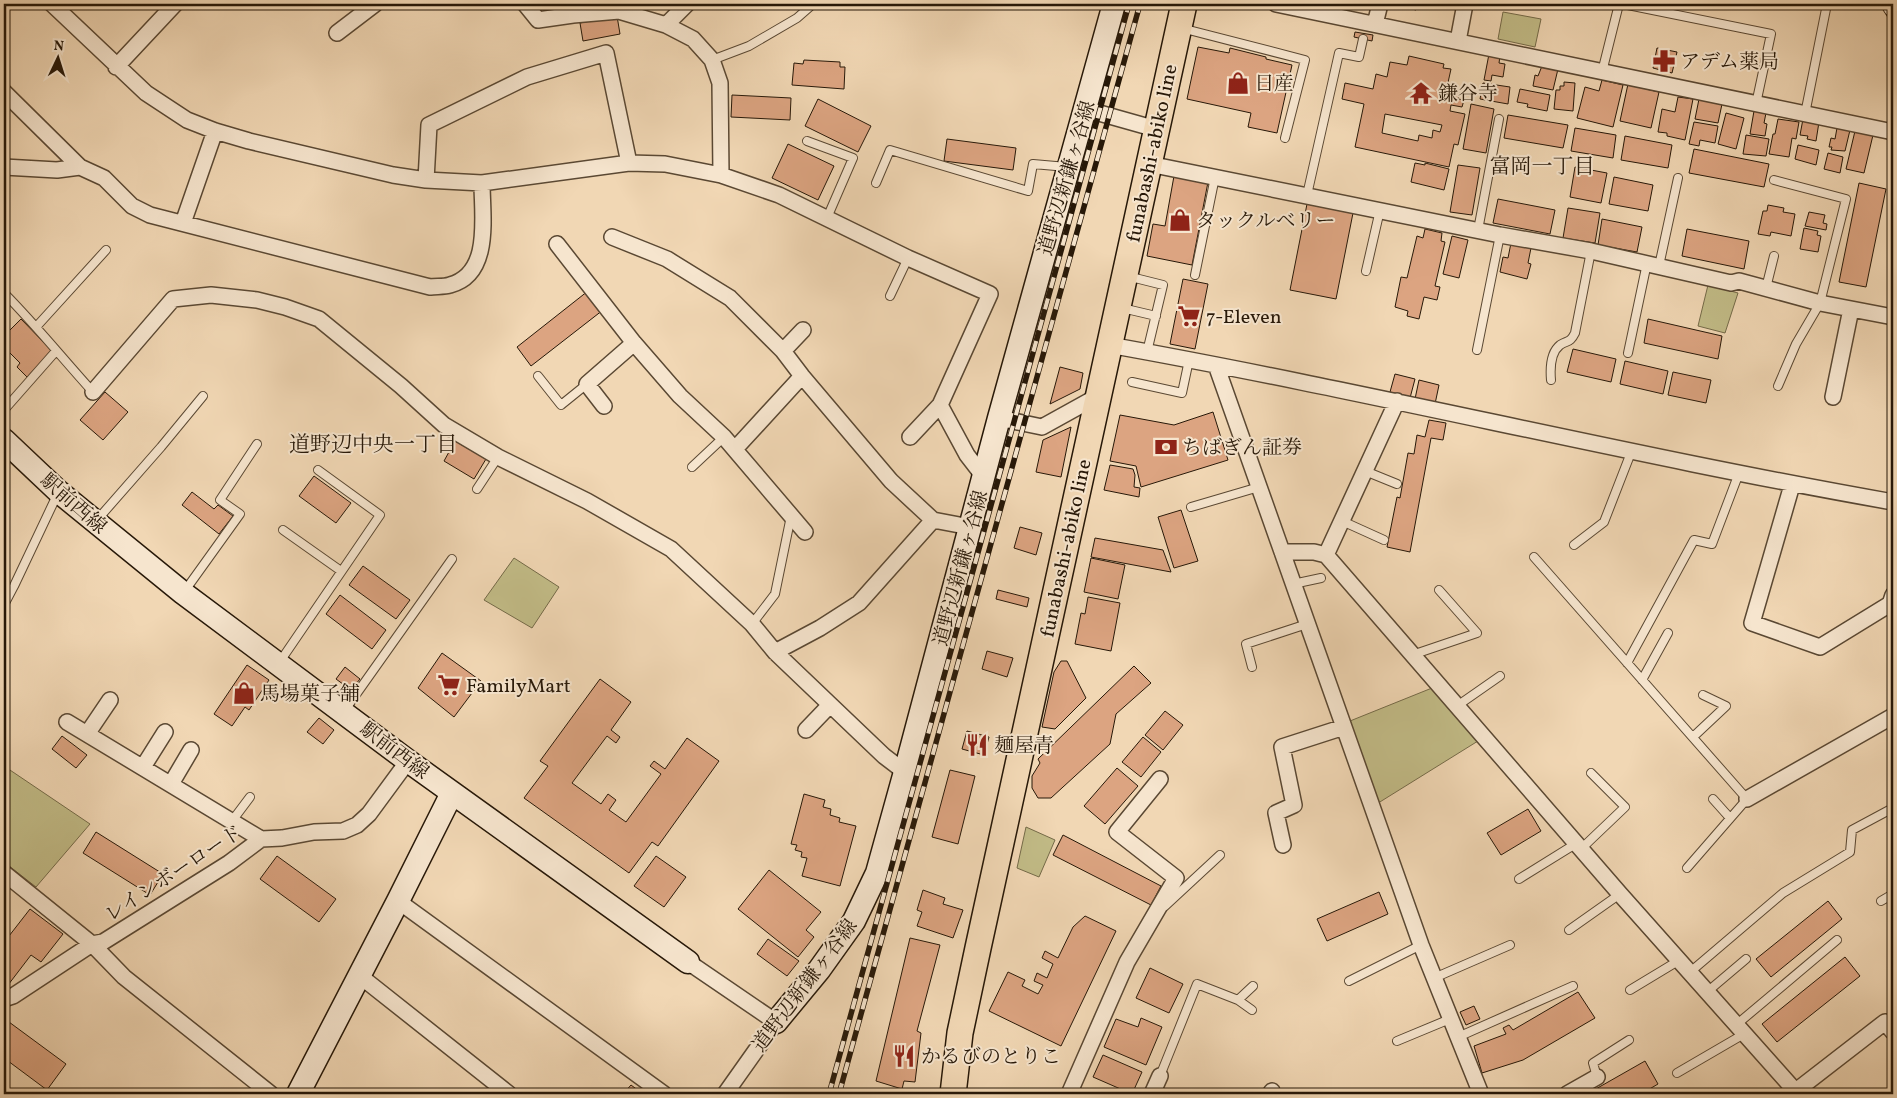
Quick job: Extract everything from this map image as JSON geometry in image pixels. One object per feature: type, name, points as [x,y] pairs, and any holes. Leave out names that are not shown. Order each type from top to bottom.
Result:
[{"type":"main road","name":"funabashi-abiko line","points":[[953,1094],[960,1033],[1182,16]]},
{"type":"street","points":[[52,4],[146,93],[187,120],[215,131],[248,141],[393,175],[426,180],[482,183],[629,163],[665,164],[721,175],[780,195],[908,258],[990,294],[940,405],[910,436]]},
{"type":"street","points":[[116,66],[175,4]]},
{"type":"street","points":[[337,33],[375,4]]},
{"type":"street","points":[[526,4],[538,20],[619,11],[666,25],[693,40],[712,60],[720,83],[721,175]]},
{"type":"street","points":[[666,25],[687,4]]},
{"type":"street","name":"道野辺新鎌ヶ谷線","points":[[725,1094],[776,1022],[819,970],[854,921],[877,873],[999,418],[1114,4]]},
{"type":"street","points":[[1276,4],[1310,7],[1367,30],[1458,41],[1893,132]]},
{"type":"street","points":[[1367,30],[1380,4]]},
{"type":"street","points":[[1458,41],[1465,4]]},
{"type":"street","points":[[426,180],[429,125],[527,77],[606,53],[629,163]]},
{"type":"street","points":[[4,92],[80,167],[104,178],[132,206],[150,215],[430,287],[450,285],[466,278],[477,262],[481,250],[482,183]]},
{"type":"street","points":[[1085,109],[1156,129]]},
{"type":"street","points":[[183,223],[215,131]]},
{"type":"street","points":[[1149,164],[1500,235],[1591,251],[1731,283],[1739,281],[1820,303],[1893,317]]},
{"type":"street","points":[[4,167],[58,170],[80,167]]},
{"type":"street","points":[[612,238],[667,259],[730,298],[783,351],[891,481],[933,520],[970,527]]},
{"type":"street","points":[[557,244],[634,343],[680,396],[724,436],[805,532]]},
{"type":"street","points":[[93,392],[174,299],[211,295],[257,300],[285,306],[319,319],[402,386],[444,425],[498,457],[587,501],[671,549],[752,624],[775,652],[884,756],[905,772]]},
{"type":"street","points":[[1833,397],[1851,309]]},
{"type":"street","points":[[783,351],[803,330]]},
{"type":"street","points":[[604,406],[587,384],[634,343]]},
{"type":"street","points":[[1109,345],[1397,401],[1792,484],[1893,502]]},
{"type":"street","points":[[1216,365],[1421,946],[1480,1094]]},
{"type":"street","points":[[735,449],[802,376]]},
{"type":"street","points":[[999,418],[1042,427],[1098,396]]},
{"type":"street","points":[[1326,555],[1397,401]]},
{"type":"street","points":[[940,405],[967,455],[984,477]]},
{"type":"street","name":"駅前西線","points":[[4,440],[59,492],[183,593],[408,761],[688,962]]},
{"type":"street","points":[[1792,484],[1752,623],[1820,647],[1890,604],[1893,595]]},
{"type":"street","points":[[775,652],[820,628],[858,603],[933,520]]},
{"type":"street","points":[[1282,552],[1314,552],[1326,555],[1795,1093],[1885,1022],[1893,1032]]},
{"type":"street","points":[[87,734],[110,700]]},
{"type":"street","points":[[806,730],[830,704]]},
{"type":"street","points":[[1747,799],[1893,716]]},
{"type":"street","points":[[68,722],[261,839]]},
{"type":"street","points":[[1283,844],[1276,813],[1294,805],[1282,747],[1344,727]]},
{"type":"street","points":[[143,767],[165,732]]},
{"type":"street","points":[[171,784],[190,750]]},
{"type":"street","name":"レインボーロード","points":[[4,999],[13,996],[92,944],[103,942],[230,863],[261,839],[282,838],[314,832],[343,831],[357,825],[369,814],[408,761]]},
{"type":"street","points":[[1068,1094],[1127,962],[1176,878],[1117,832],[1160,779]]},
{"type":"street","points":[[298,1094],[452,793]]},
{"type":"street","points":[[4,873],[92,944],[124,976],[271,1094]]},
{"type":"street","points":[[398,901],[664,1094]]},
{"type":"street","points":[[688,962],[776,1022]]},
{"type":"street","points":[[360,976],[509,1094]]},
{"type":"street","points":[[1152,1094],[1160,1076]]},
{"type":"street","points":[[1567,1094],[1597,1077]]},
{"type":"lane","points":[[712,60],[749,46],[797,18],[813,4]]},
{"type":"lane","points":[[1602,72],[1621,4],[1771,34],[1756,104]]},
{"type":"lane","points":[[1805,114],[1826,4]]},
{"type":"lane","points":[[1182,16],[1305,60],[1285,138]]},
{"type":"lane","points":[[1307,195],[1339,53],[1359,57],[1367,30]]},
{"type":"lane","points":[[1478,230],[1499,119]]},
{"type":"lane","points":[[806,140],[853,158],[827,218]]},
{"type":"lane","points":[[876,183],[890,150],[1028,191],[1033,164],[1069,167]]},
{"type":"lane","points":[[1195,276],[1215,177]]},
{"type":"lane","points":[[1628,353],[1678,178]]},
{"type":"lane","points":[[1774,180],[1846,199],[1820,303],[1796,344],[1778,386]]},
{"type":"lane","points":[[1366,271],[1380,210]]},
{"type":"lane","points":[[1477,350],[1500,235]]},
{"type":"lane","points":[[37,326],[106,250]]},
{"type":"lane","points":[[1551,380],[1550,368],[1553,355],[1560,346],[1571,341],[1575,333],[1591,251]]},
{"type":"lane","points":[[1766,288],[1774,256]]},
{"type":"lane","points":[[890,296],[908,258]]},
{"type":"lane","points":[[1124,276],[1163,285],[1147,352]]},
{"type":"lane","points":[[4,293],[37,326],[56,351],[93,392]]},
{"type":"lane","points":[[1118,307],[1156,316]]},
{"type":"lane","points":[[4,410],[56,351]]},
{"type":"lane","points":[[1132,382],[1182,393],[1188,360]]},
{"type":"lane","points":[[538,376],[561,405],[587,384]]},
{"type":"lane","points":[[95,522],[203,396]]},
{"type":"lane","points":[[692,467],[724,436]]},
{"type":"lane","points":[[183,593],[240,514],[220,500],[258,444]]},
{"type":"lane","points":[[1574,545],[1604,522],[1632,450]]},
{"type":"lane","points":[[477,489],[498,457]]},
{"type":"lane","points":[[278,665],[380,515],[318,470]]},
{"type":"lane","points":[[1365,470],[1397,484]]},
{"type":"lane","points":[[1627,663],[1694,540],[1712,544],[1739,473]]},
{"type":"lane","points":[[1191,507],[1259,487]]},
{"type":"lane","points":[[4,605],[59,492]]},
{"type":"lane","points":[[752,624],[775,594],[791,516]]},
{"type":"lane","points":[[1342,521],[1384,540]]},
{"type":"lane","points":[[283,530],[341,571]]},
{"type":"lane","points":[[1534,557],[1747,799],[1687,868]]},
{"type":"lane","points":[[344,712],[452,560]]},
{"type":"lane","points":[[1293,584],[1321,578]]},
{"type":"lane","points":[[1412,655],[1477,633],[1439,590]]},
{"type":"lane","points":[[1252,667],[1246,644],[1308,624]]},
{"type":"lane","points":[[1642,680],[1668,633]]},
{"type":"lane","points":[[1457,706],[1500,676]]},
{"type":"lane","points":[[1692,737],[1726,706],[1703,695]]},
{"type":"lane","points":[[1519,879],[1579,846],[1625,807],[1591,773]]},
{"type":"lane","points":[[232,821],[250,797]]},
{"type":"lane","points":[[1713,799],[1730,818]]},
{"type":"lane","points":[[1689,973],[1783,893],[1850,852],[1852,830],[1893,808]]},
{"type":"lane","points":[[1152,918],[1220,855]]},
{"type":"lane","points":[[1569,930],[1620,894]]},
{"type":"lane","points":[[1881,901],[1893,894]]},
{"type":"lane","points":[[1677,1073],[1740,1030],[1837,940]]},
{"type":"lane","points":[[1434,978],[1510,945]]},
{"type":"lane","points":[[1348,981],[1421,946]]},
{"type":"lane","points":[[1707,992],[1746,959]]},
{"type":"lane","points":[[1630,990],[1678,961]]},
{"type":"lane","points":[[1160,1076],[1197,984],[1238,1000],[1252,1010]]},
{"type":"lane","points":[[1238,1000],[1253,986]]},
{"type":"lane","points":[[1458,1038],[1573,986]]},
{"type":"lane","points":[[1397,1041],[1450,1019]]},
{"type":"lane","points":[[1597,1077],[1593,1063],[1629,1040]]},
{"type":"shaded area","points":[[1503,12],[1541,19],[1535,47],[1498,39]]},
{"type":"shaded area","points":[[1708,285],[1738,293],[1725,333],[1698,326]]},
{"type":"shaded area","points":[[514,558],[559,587],[532,628],[484,600]]},
{"type":"shaded area","points":[[1432,688],[1478,741],[1375,805],[1345,723]]},
{"type":"shaded area","points":[[4,766],[90,824],[36,887],[4,862]]},
{"type":"shaded area","points":[[1026,827],[1055,840],[1039,877],[1017,868]]},
{"type":"building","points":[[1391,4],[1417,4],[1416,10]]},
{"type":"building","points":[[617,16],[620,34],[583,41],[580,23]]},
{"type":"building","points":[[1355,32],[1373,35],[1372,41],[1354,37]]},
{"type":"building","points":[[1198,47],[1229,53],[1230,48],[1292,65],[1277,133],[1248,127],[1251,113],[1187,99]]},
{"type":"building","points":[[1657,48],[1677,52],[1672,73],[1653,68]]},
{"type":"building","points":[[1489,54],[1500,56],[1499,63],[1505,64],[1503,77],[1492,75],[1491,81],[1484,80]]},
{"type":"building","points":[[1409,56],[1444,64],[1443,68],[1451,69],[1447,87],[1460,90],[1458,99],[1464,100],[1462,107],[1451,105],[1450,111],[1465,114],[1458,145],[1454,144],[1449,167],[1355,147],[1364,104],[1342,99],[1345,83],[1373,89],[1376,74],[1387,77],[1390,62],[1407,65]],"holes":[[[1385,114],[1442,125],[1440,132],[1433,130],[1432,138],[1419,135],[1418,141],[1382,133]]]},
{"type":"building","points":[[804,60],[840,62],[840,67],[845,67],[844,89],[792,85],[794,63],[803,64]]},
{"type":"building","points":[[1542,66],[1558,69],[1553,90],[1533,86],[1535,75],[1538,76]]},
{"type":"building","points":[[1602,80],[1623,85],[1613,127],[1577,118],[1585,87],[1599,91]]},
{"type":"building","points":[[1564,82],[1575,83],[1573,111],[1554,109],[1556,90],[1560,90],[1560,86],[1564,86]]},
{"type":"building","points":[[1483,83],[1510,87],[1508,104],[1480,99]]},
{"type":"building","points":[[1628,84],[1646,86],[1646,89],[1659,92],[1651,128],[1620,121]]},
{"type":"building","points":[[1520,89],[1550,95],[1547,111],[1527,107],[1528,104],[1517,102]]},
{"type":"building","points":[[732,95],[791,98],[790,120],[731,117]]},
{"type":"building","points":[[1678,97],[1693,99],[1685,140],[1667,136],[1667,133],[1658,132],[1662,109],[1675,112]]},
{"type":"building","points":[[818,99],[871,126],[858,152],[805,126]]},
{"type":"building","points":[[1699,99],[1722,104],[1718,123],[1695,119]]},
{"type":"building","points":[[1471,104],[1494,109],[1486,153],[1463,149]]},
{"type":"building","points":[[1754,111],[1766,113],[1764,123],[1767,124],[1765,136],[1750,134]]},
{"type":"building","points":[[1726,113],[1744,118],[1736,149],[1718,144]]},
{"type":"building","points":[[1508,115],[1568,125],[1563,148],[1504,138]]},
{"type":"building","points":[[1778,119],[1799,122],[1796,139],[1792,138],[1789,157],[1769,154]]},
{"type":"building","points":[[1803,119],[1819,122],[1816,141],[1807,139],[1808,136],[1800,135]]},
{"type":"building","points":[[1694,122],[1718,126],[1715,143],[1700,140],[1699,146],[1689,144]]},
{"type":"building","points":[[1575,128],[1616,135],[1613,158],[1571,151]]},
{"type":"building","points":[[1837,128],[1850,130],[1845,151],[1831,150],[1832,147],[1829,147],[1831,138],[1835,139]]},
{"type":"building","points":[[1855,131],[1873,135],[1864,173],[1846,169]]},
{"type":"building","points":[[1746,135],[1769,139],[1766,156],[1743,154]]},
{"type":"building","points":[[1625,136],[1672,145],[1668,168],[1621,160]]},
{"type":"building","points":[[947,139],[1016,148],[1013,170],[944,161]]},
{"type":"building","points":[[788,144],[834,166],[818,200],[772,178]]},
{"type":"building","points":[[1798,145],[1819,150],[1816,165],[1795,159]]},
{"type":"building","points":[[1694,149],[1769,164],[1764,187],[1689,173]]},
{"type":"building","points":[[1828,153],[1843,157],[1840,173],[1824,169]]},
{"type":"building","points":[[1415,163],[1425,165],[1425,163],[1449,169],[1444,190],[1411,182]]},
{"type":"building","points":[[1458,165],[1480,168],[1472,215],[1450,212]]},
{"type":"building","points":[[1575,167],[1607,173],[1601,203],[1570,197]]},
{"type":"building","points":[[1174,176],[1208,182],[1192,265],[1147,256],[1153,224],[1165,226]]},
{"type":"building","points":[[1614,177],[1653,185],[1648,211],[1609,204]]},
{"type":"building","points":[[1859,183],[1886,189],[1866,287],[1839,282]]},
{"type":"building","points":[[1498,199],[1555,210],[1550,234],[1493,223]]},
{"type":"building","points":[[1307,204],[1353,213],[1336,299],[1290,290]]},
{"type":"building","points":[[1768,205],[1784,208],[1783,212],[1795,214],[1791,236],[1771,232],[1770,236],[1758,234],[1763,211],[1767,211]]},
{"type":"building","points":[[1568,208],[1600,213],[1595,243],[1563,238]]},
{"type":"building","points":[[1809,212],[1825,215],[1823,223],[1827,224],[1826,230],[1805,226]]},
{"type":"building","points":[[1602,219],[1642,227],[1637,252],[1598,245]]},
{"type":"building","points":[[1804,228],[1818,231],[1817,235],[1821,236],[1818,252],[1800,249]]},
{"type":"building","points":[[1425,229],[1442,233],[1441,241],[1445,242],[1435,286],[1440,287],[1437,300],[1424,297],[1419,319],[1407,316],[1408,311],[1395,307],[1401,277],[1407,278],[1417,236],[1423,238]]},
{"type":"building","points":[[1687,229],[1749,241],[1744,269],[1682,256]]},
{"type":"building","points":[[1452,236],[1468,240],[1459,278],[1443,274]]},
{"type":"building","points":[[1511,243],[1531,248],[1528,263],[1531,264],[1527,279],[1500,272],[1503,257],[1508,258]]},
{"type":"building","points":[[1183,279],[1208,284],[1195,349],[1170,344]]},
{"type":"building","points":[[588,291],[603,310],[531,366],[517,347]]},
{"type":"building","points":[[21,319],[52,351],[27,377],[17,367],[20,363],[4,347],[4,336]]},
{"type":"building","points":[[1648,319],[1722,336],[1718,359],[1644,343]]},
{"type":"building","points":[[1573,349],[1616,359],[1611,382],[1567,372]]},
{"type":"building","points":[[1625,361],[1668,371],[1663,394],[1620,384]]},
{"type":"building","points":[[1060,367],[1083,373],[1080,389],[1050,404]]},
{"type":"building","points":[[1673,372],[1711,380],[1706,403],[1668,395]]},
{"type":"building","points":[[1395,374],[1415,379],[1410,398],[1390,392]]},
{"type":"building","points":[[1419,380],[1439,385],[1435,404],[1415,399]]},
{"type":"building","points":[[105,392],[128,412],[103,440],[80,420]]},
{"type":"building","points":[[1213,412],[1228,460],[1141,487],[1136,466],[1110,461],[1120,415],[1174,425]]},
{"type":"building","points":[[1429,420],[1446,423],[1443,440],[1431,438],[1410,552],[1387,547],[1397,497],[1400,498],[1408,453],[1414,454],[1417,435],[1425,437]]},
{"type":"building","points":[[1071,427],[1061,477],[1036,472],[1043,440]]},
{"type":"building","points":[[455,441],[486,459],[474,479],[444,461]]},
{"type":"building","points":[[1110,465],[1133,469],[1135,475],[1134,487],[1140,488],[1139,497],[1104,490]]},
{"type":"building","points":[[314,476],[351,503],[336,523],[299,496]]},
{"type":"building","points":[[192,492],[214,509],[218,505],[233,516],[219,534],[182,505]]},
{"type":"building","points":[[1181,510],[1198,561],[1174,568],[1158,517]]},
{"type":"building","points":[[1020,527],[1042,533],[1036,555],[1014,548]]},
{"type":"building","points":[[1095,538],[1163,550],[1171,572],[1091,557]]},
{"type":"building","points":[[1091,558],[1125,565],[1118,599],[1084,592]]},
{"type":"building","points":[[363,566],[410,600],[396,619],[349,585]]},
{"type":"building","points":[[998,590],[1029,598],[1027,607],[996,599]]},
{"type":"building","points":[[340,595],[386,630],[372,649],[326,614]]},
{"type":"building","points":[[1088,597],[1120,603],[1111,651],[1075,644],[1081,613],[1085,614]]},
{"type":"building","points":[[987,651],[1013,658],[1007,677],[982,669]]},
{"type":"building","name":"FamilyMart","points":[[442,653],[481,681],[454,717],[418,688]]},
{"type":"building","points":[[1061,661],[1067,661],[1086,698],[1055,729],[1042,727],[1054,672]]},
{"type":"building","name":"馬場菓子舗","points":[[247,665],[269,680],[249,710],[245,707],[232,726],[214,714]]},
{"type":"building","points":[[1134,666],[1151,683],[1116,714],[1110,744],[1051,798],[1038,798],[1032,788],[1032,776],[1040,763],[1038,759]]},
{"type":"building","points":[[345,667],[360,679],[351,690],[336,679]]},
{"type":"building","points":[[600,679],[631,702],[611,730],[620,737],[616,743],[607,736],[572,783],[601,804],[608,794],[616,800],[609,810],[626,822],[661,774],[650,766],[654,761],[665,769],[687,738],[719,761],[658,846],[652,842],[629,873],[524,798],[548,766],[540,761]]},
{"type":"building","points":[[1165,711],[1183,725],[1163,750],[1145,735]]},
{"type":"building","points":[[319,718],[334,730],[323,744],[307,732]]},
{"type":"building","points":[[967,731],[989,737],[984,755],[962,749]]},
{"type":"building","points":[[62,736],[87,755],[76,768],[52,749]]},
{"type":"building","points":[[1143,737],[1161,752],[1141,777],[1122,762]]},
{"type":"building","points":[[1117,768],[1138,786],[1105,824],[1084,806]]},
{"type":"building","points":[[950,770],[975,776],[958,844],[932,837]]},
{"type":"building","points":[[804,794],[825,800],[823,807],[831,809],[830,815],[840,818],[839,822],[856,826],[840,886],[802,876],[807,858],[801,857],[802,852],[795,850],[797,845],[791,844]]},
{"type":"building","points":[[1528,809],[1541,831],[1501,855],[1487,833]]},
{"type":"building","points":[[96,832],[163,874],[150,895],[83,853]]},
{"type":"building","points":[[1063,835],[1161,886],[1151,905],[1053,855]]},
{"type":"building","points":[[277,856],[336,899],[319,922],[260,879]]},
{"type":"building","points":[[656,856],[686,877],[664,907],[634,886]]},
{"type":"building","points":[[769,870],[821,912],[806,930],[814,937],[798,957],[738,909]]},
{"type":"building","points":[[923,890],[945,898],[943,904],[963,910],[953,938],[917,926],[922,912],[917,910]]},
{"type":"building","points":[[1379,892],[1388,914],[1327,941],[1317,919]]},
{"type":"building","points":[[1828,901],[1842,919],[1771,977],[1756,959]]},
{"type":"building","points":[[30,909],[63,934],[41,962],[31,955],[5,989],[4,932],[9,936]]},
{"type":"building","points":[[1085,916],[1116,931],[1061,1046],[989,1011],[1008,972],[1025,980],[1022,986],[1038,994],[1043,985],[1034,981],[1037,973],[1047,978],[1053,964],[1042,958],[1045,951],[1058,958],[1073,927]]},
{"type":"building","points":[[910,938],[940,945],[917,1031],[921,1033],[915,1082],[904,1081],[902,1089],[876,1081]]},
{"type":"building","points":[[768,939],[799,961],[787,976],[757,954]]},
{"type":"building","points":[[1845,957],[1860,976],[1777,1042],[1762,1024]]},
{"type":"building","points":[[1150,968],[1183,984],[1169,1013],[1136,998]]},
{"type":"building","points":[[1578,992],[1595,1018],[1523,1060],[1482,1073],[1474,1046],[1506,1034],[1503,1028],[1509,1025],[1513,1030]]},
{"type":"building","points":[[1474,1006],[1480,1019],[1466,1025],[1460,1012]]},
{"type":"building","points":[[1141,1018],[1162,1027],[1146,1065],[1104,1047],[1116,1019],[1138,1027]]},
{"type":"building","points":[[9,1022],[66,1064],[47,1090],[4,1058],[4,1030]]},
{"type":"building","points":[[1103,1055],[1142,1072],[1132,1094],[1093,1077]]},
{"type":"building","points":[[1645,1061],[1658,1084],[1641,1094],[1587,1094]]},
{"type":"building","points":[[631,1085],[643,1094],[623,1094]]},
{"type":"building","points":[[1078,1087],[1097,1094],[1075,1094]]},
{"type":"railway","points":[[829,1094],[1129,4]]},
{"type":"railway","points":[[839,1094],[1140,4]]},
{"type":"railway","points":[[1882,4],[1893,21]]},
{"type":"place","name":"アデム薬局","points":[[1664,61]]},
{"type":"place","name":"日産","points":[[1238,83]]},
{"type":"place","name":"鎌谷寺","points":[[1421,93]]},
{"type":"place","name":"タックルベリー","points":[[1180,220]]},
{"type":"place","name":"7-Eleven","points":[[1189,316]]},
{"type":"place","name":"ちばぎん証券","points":[[1166,447]]},
{"type":"place","name":"FamilyMart","points":[[449,685]]},
{"type":"place","name":"馬場菓子舗","points":[[244,693]]},
{"type":"place","name":"麺屋青","points":[[977,745]]},
{"type":"place","name":"かるびのとりこ","points":[[904,1056]]},
{"type":"district","name":"富岡一丁目","points":[[1542,166]]},
{"type":"district","name":"道野辺中央一丁目","points":[[373,444]]}]
